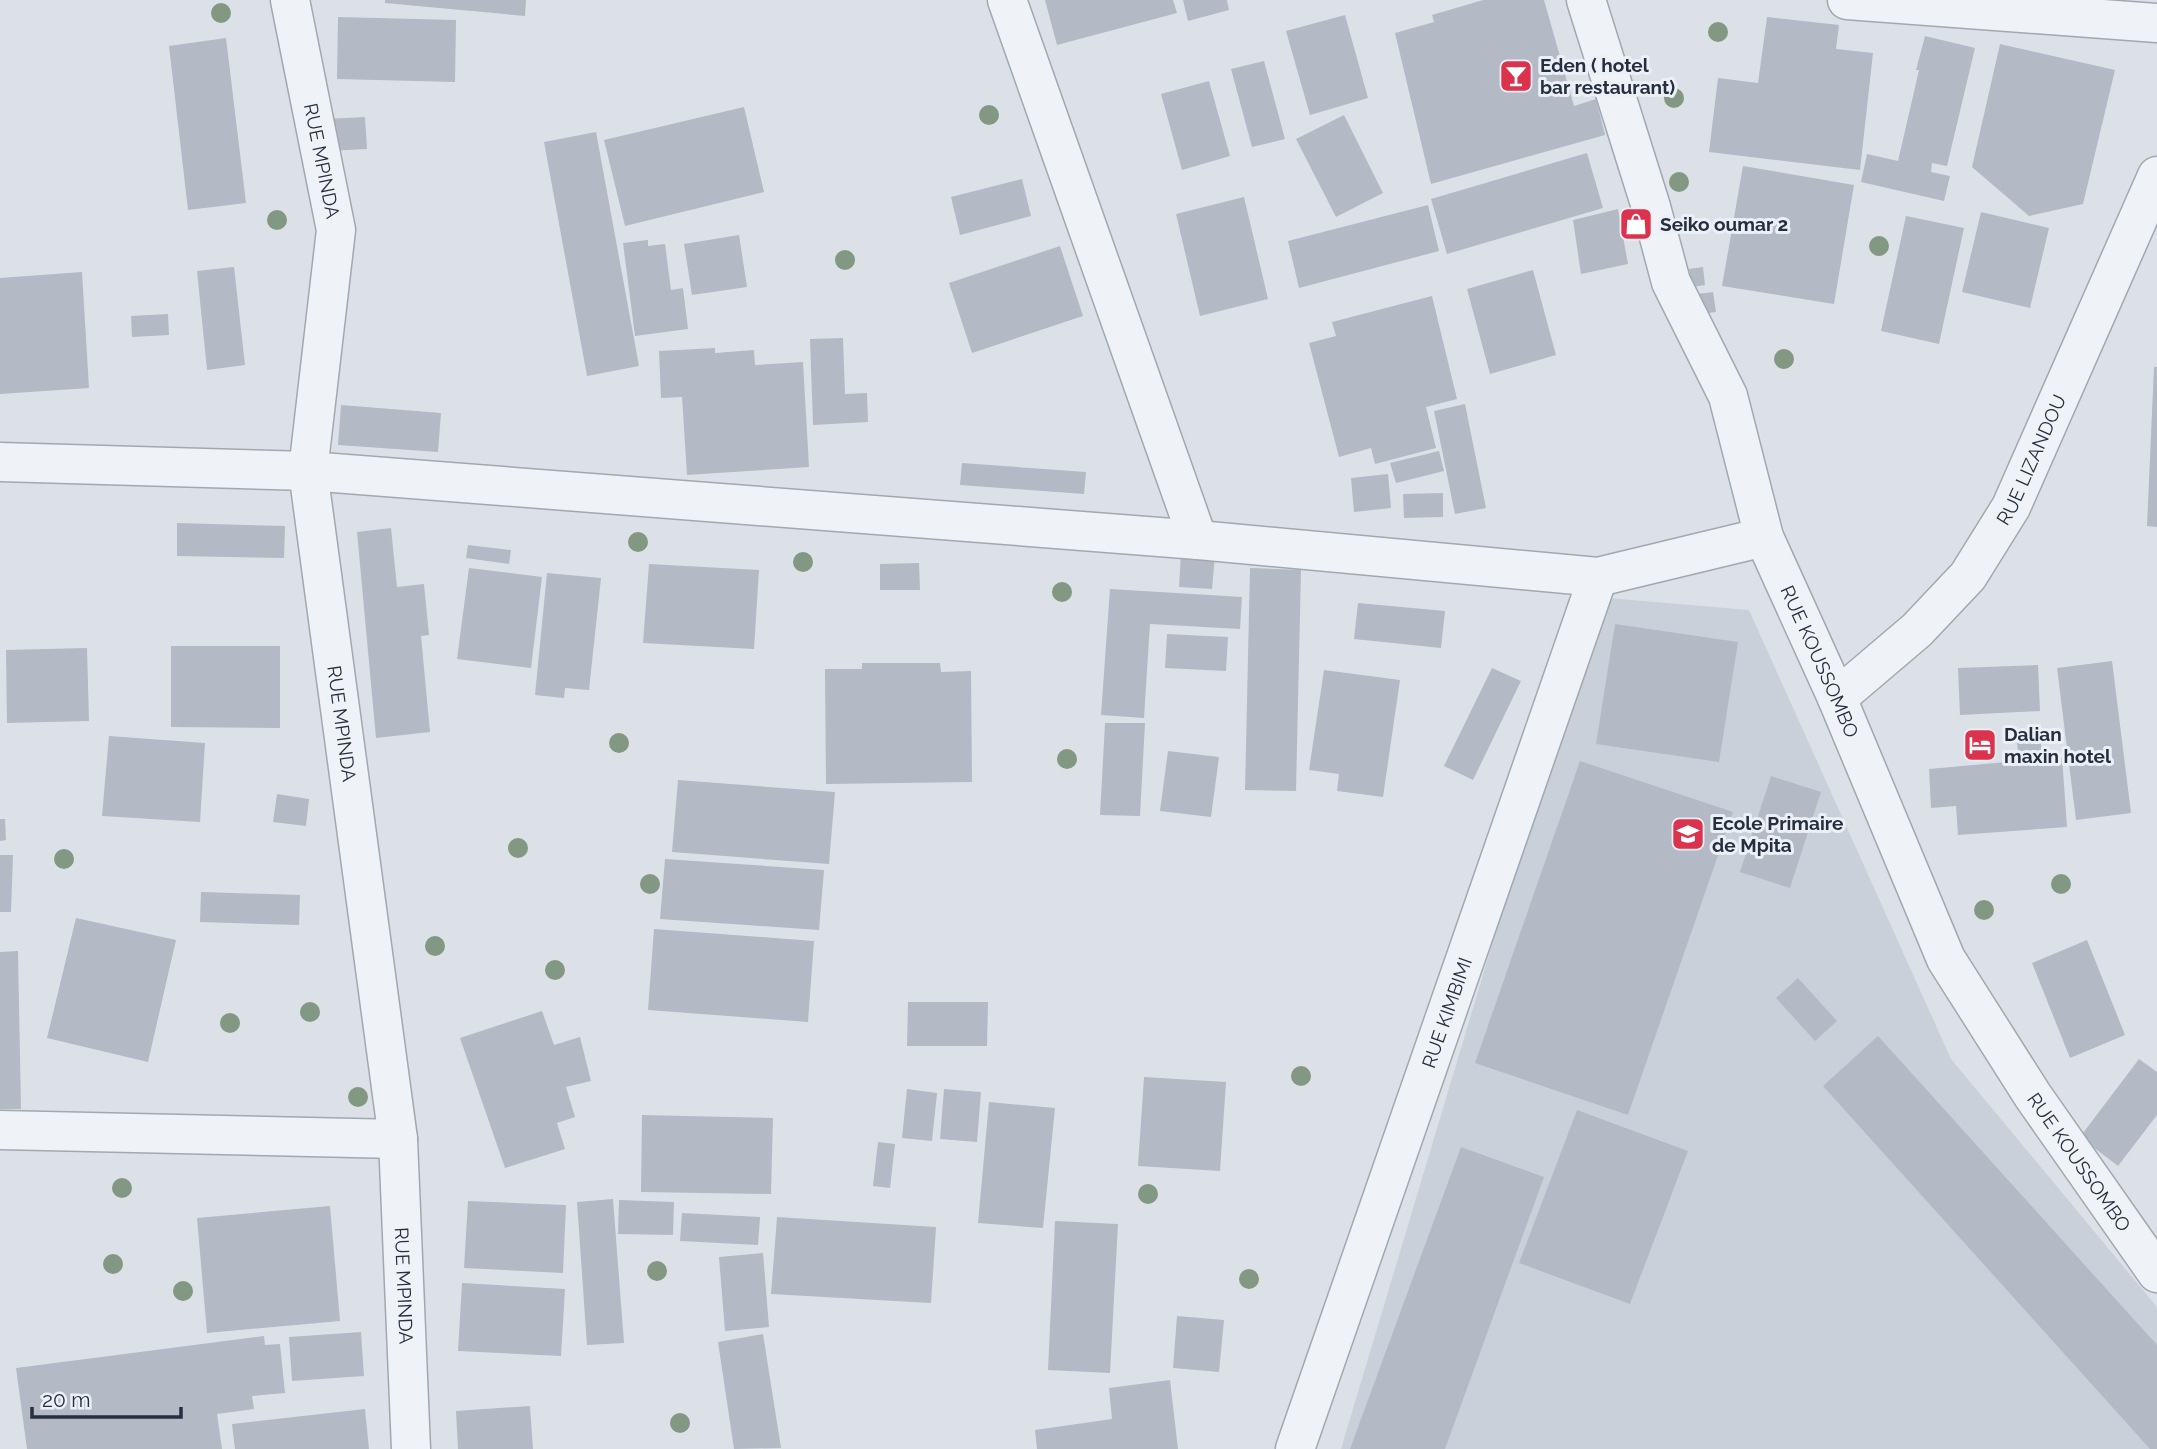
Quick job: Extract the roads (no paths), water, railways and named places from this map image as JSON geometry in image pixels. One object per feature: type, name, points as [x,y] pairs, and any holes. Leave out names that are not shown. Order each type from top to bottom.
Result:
[{"type":"street","name":"RUE MPINDA","points":[[290,0],[336,230],[308,471],[398,1139],[411,1449]]},
{"type":"street","points":[[1007,0],[1198,540]]},
{"type":"street","name":"RUE KOUSSOMBO","points":[[1586,0],[1651,207],[1671,282],[1728,396],[1764,537],[1837,698],[1946,959],[2033,1096],[2157,1273]]},
{"type":"street","points":[[1847,0],[2157,23]]},
{"type":"street","name":"RUE LIZANDOU","points":[[1837,698],[1917,630],[1968,576],[2011,507],[2157,176]]},
{"type":"street","points":[[0,462],[308,471],[1198,540],[1598,577],[1764,537]]},
{"type":"street","name":"RUE KIMBIMI","points":[[1295,1449],[1598,577]]},
{"type":"street","points":[[0,1130],[398,1139]]},
{"type":"place","name":"Eden ( hotel bar restaurant)","points":[[1516,76]]},
{"type":"place","name":"Seiko oumar 2","points":[[1636,224]]},
{"type":"place","name":"Dalian maxin hotel","points":[[1980,745]]},
{"type":"place","name":"Ecole Primaire de Mpita","points":[[1688,834]]}]
